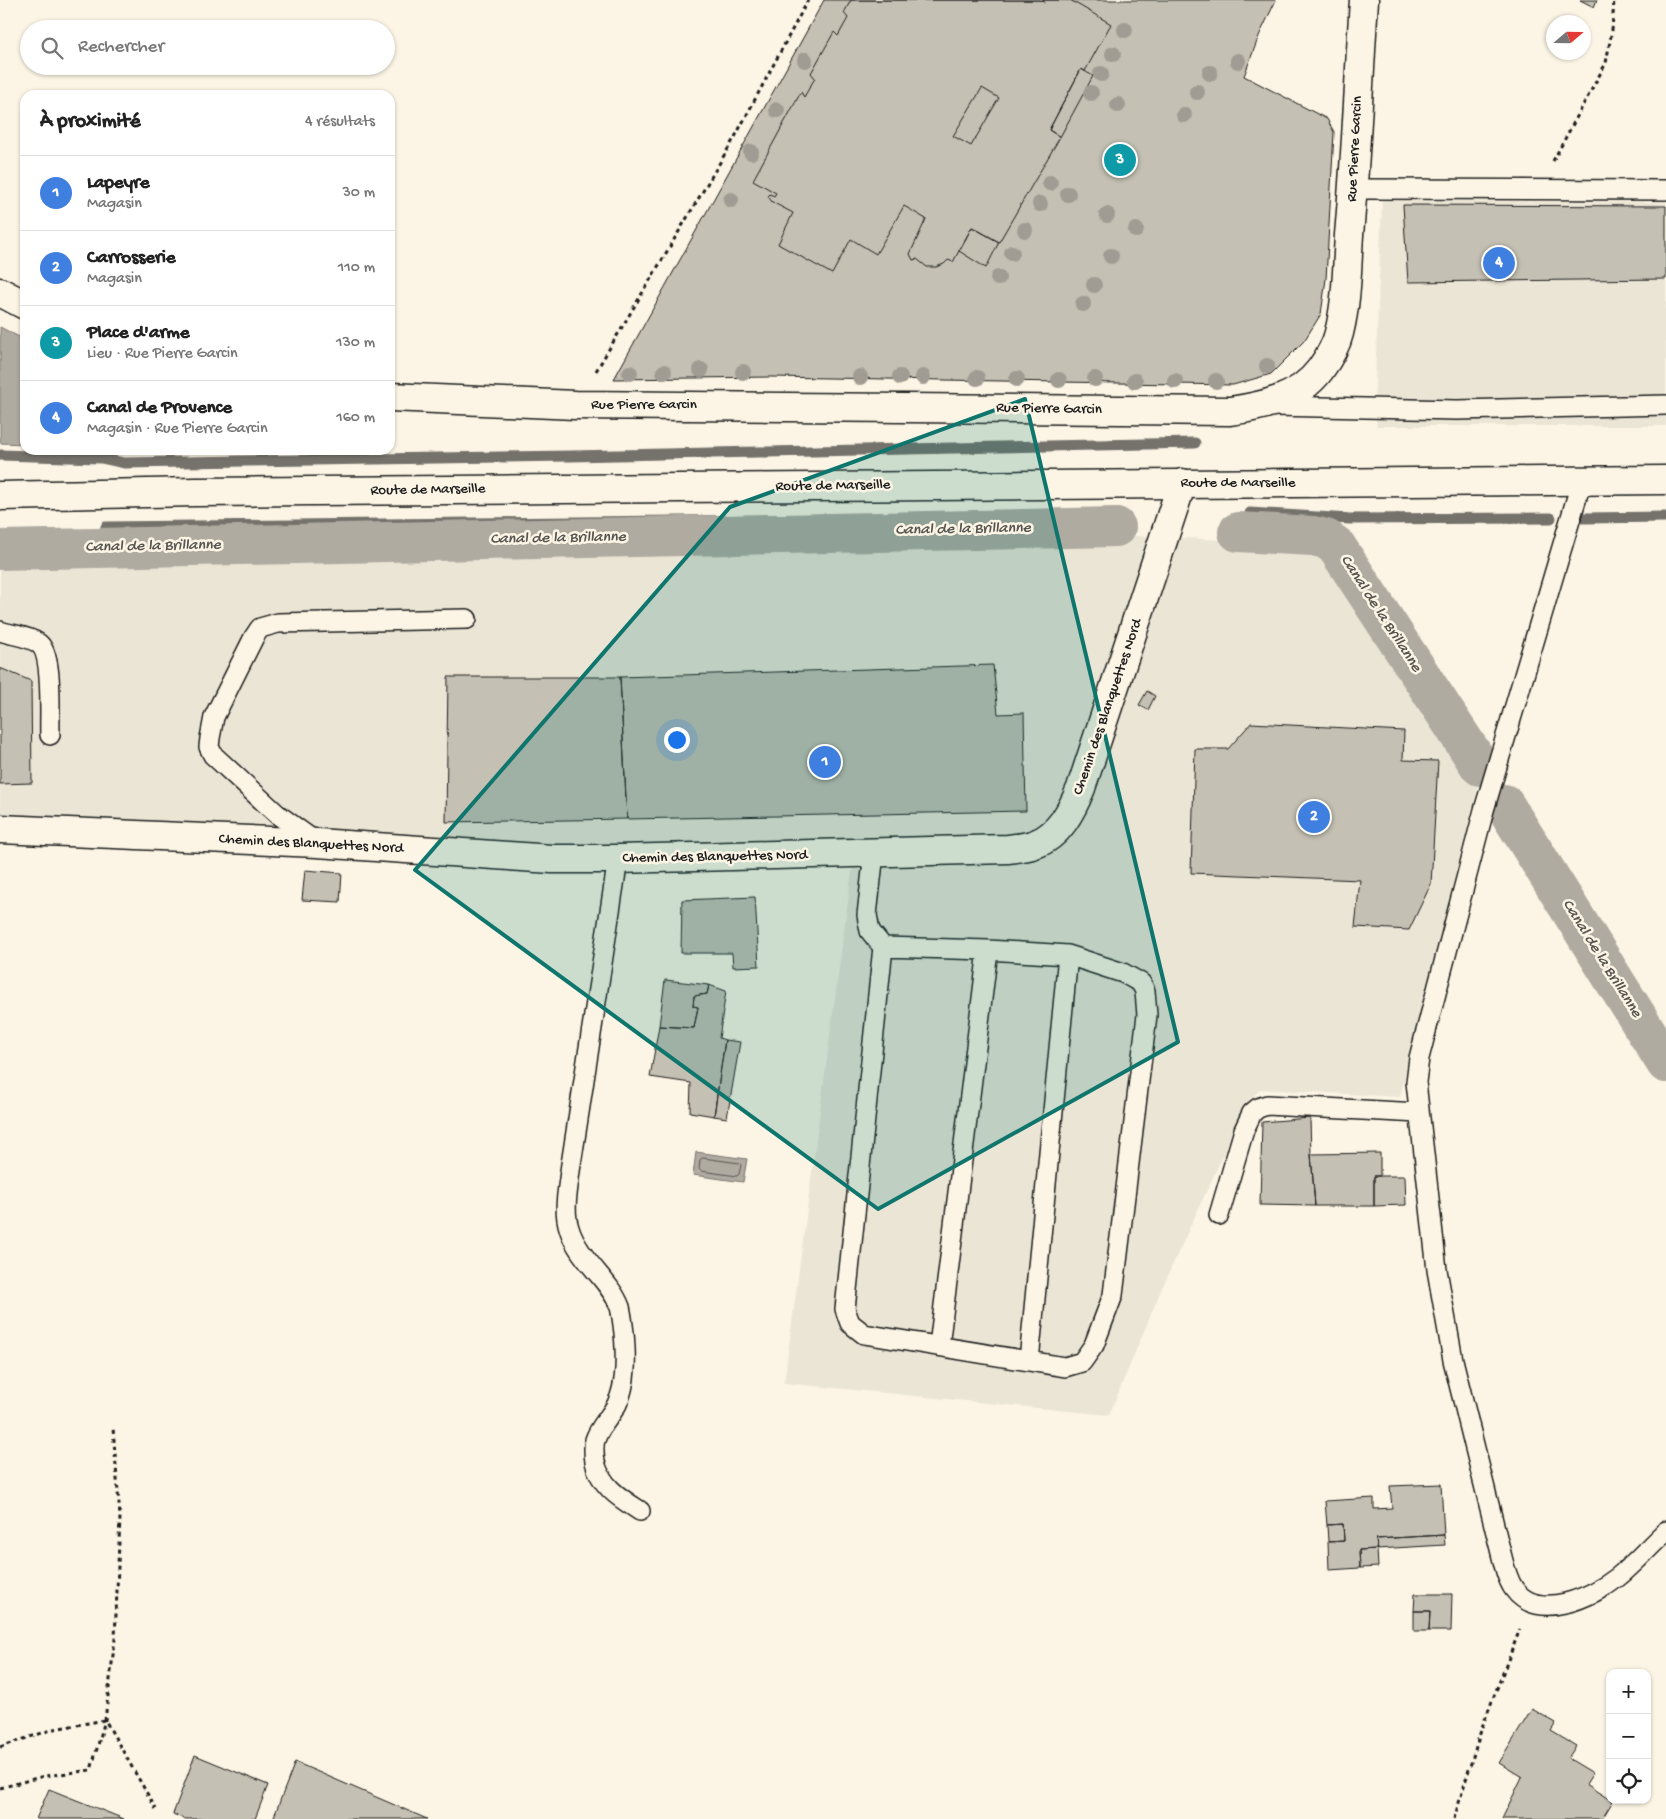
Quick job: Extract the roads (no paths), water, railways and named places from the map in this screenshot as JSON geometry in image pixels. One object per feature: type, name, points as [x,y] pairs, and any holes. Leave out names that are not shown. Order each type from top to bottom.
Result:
[{"type":"street","name":"Rue Pierre Garcin","points":[[395,397],[575,405],[1230,411],[1262,406],[1288,396],[1313,378],[1327,360],[1338,335],[1344,303],[1353,189],[1364,0]]},
{"type":"street","points":[[0,292],[20,302]]},
{"type":"street","name":"Route de Marseille","points":[[0,496],[206,492],[1666,480]]},
{"type":"street","name":"Chemin des Blanquettes Nord","points":[[0,828],[317,843],[552,859],[874,853],[1022,847],[1036,844],[1050,836],[1060,826],[1074,805],[1081,788],[1182,483]]},
{"type":"lane","points":[[1353,189],[1666,190]]},
{"type":"lane","points":[[1262,406],[1457,410],[1666,405]]},
{"type":"lane","points":[[1582,480],[1484,810],[1419,1058],[1416,1082],[1431,1201],[1437,1270],[1453,1360],[1508,1576],[1515,1590],[1530,1603],[1548,1606],[1592,1594],[1618,1577],[1666,1531]]},
{"type":"lane","points":[[317,843],[277,814],[213,755],[209,747],[214,717],[257,632],[260,628],[278,623],[467,619]]},
{"type":"lane","points":[[0,631],[37,642],[44,648],[48,666],[50,735]]},
{"type":"lane","points":[[874,853],[867,915],[870,931],[883,947],[844,1310],[850,1324],[864,1334],[1064,1367],[1082,1362],[1094,1345],[1114,1295],[1146,1015],[1145,991],[1141,983],[1123,973],[1068,955],[988,950],[883,947]]},
{"type":"lane","points":[[618,859],[570,1171],[566,1211],[569,1228],[583,1256],[613,1294],[620,1308],[624,1334],[624,1382],[616,1405],[595,1439],[593,1453],[596,1468],[602,1480],[611,1491],[640,1511]]},
{"type":"lane","points":[[939,1346],[988,950]]},
{"type":"lane","points":[[1029,1361],[1068,955]]},
{"type":"lane","points":[[1219,1215],[1244,1130],[1252,1113],[1258,1108],[1266,1104],[1419,1113]]},
{"type":"water","points":[[0,327],[20,337],[20,444],[0,443]]},
{"type":"water","points":[[696,1152],[747,1159],[743,1182],[693,1175]]},
{"type":"waterway","points":[[0,455],[101,458],[124,463],[1195,443]]},
{"type":"waterway","points":[[1250,513],[1350,519],[1551,518]]},
{"type":"waterway","points":[[101,548],[106,527],[1040,517],[1104,514]]},
{"type":"waterway","points":[[1583,518],[1666,517]]},
{"type":"waterway","name":"Canal de la Brillanne","points":[[0,550],[1116,527]]},
{"type":"waterway","name":"Canal de la Brillanne","points":[[1238,532],[1313,536],[1326,539],[1336,546],[1480,766]]},
{"type":"waterway","name":"Canal de la Brillanne","points":[[1504,804],[1666,1063]]},
{"type":"place","name":"Place d'arme","points":[[1120,160]]},
{"type":"place","name":"Canal de Provence","points":[[1499,263]]},
{"type":"place","name":"Lapeyre","points":[[825,762]]},
{"type":"place","name":"Carrosserie","points":[[1314,817]]}]
